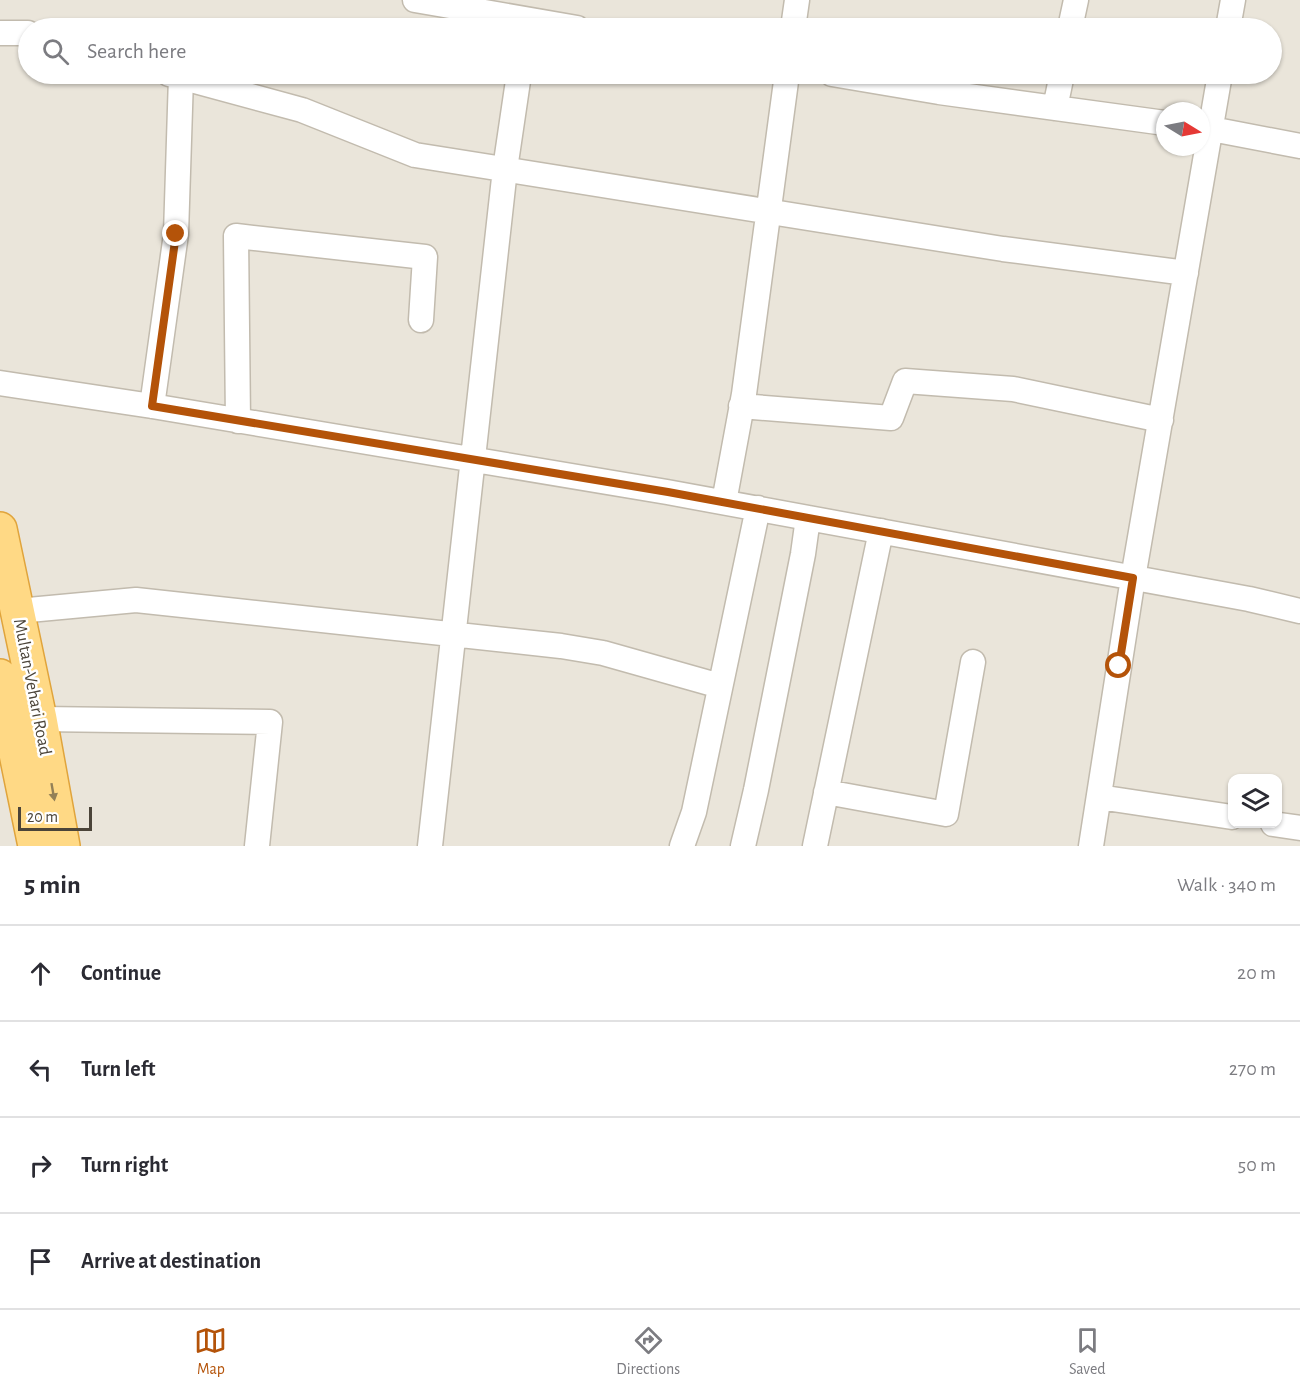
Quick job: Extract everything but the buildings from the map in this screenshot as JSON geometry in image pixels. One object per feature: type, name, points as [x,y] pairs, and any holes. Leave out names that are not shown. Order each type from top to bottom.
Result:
[{"type":"highway","name":"Multan-Vehari Road","points":[[0,529],[40,719],[63,846]]},
{"type":"highway","name":"Multan-Vehari Road","points":[[0,676],[35,846]]},
{"type":"street","points":[[415,0],[527,16]]},
{"type":"street","points":[[794,18],[797,0]]},
{"type":"street","points":[[1072,18],[1076,0]]},
{"type":"street","points":[[1230,18],[1233,0]]},
{"type":"street","points":[[0,33],[18,33]]},
{"type":"street","points":[[152,406],[176,234],[175,84]]},
{"type":"street","points":[[208,84],[302,110],[415,155],[1003,249],[1186,273]]},
{"type":"street","points":[[430,846],[505,169],[518,84]]},
{"type":"street","points":[[724,502],[741,406],[786,84]]},
{"type":"street","points":[[891,84],[1156,122]]},
{"type":"street","points":[[1055,108],[1060,84]]},
{"type":"street","points":[[1210,113],[1217,84]]},
{"type":"street","points":[[1210,129],[1300,146]]},
{"type":"street","points":[[1091,846],[1133,578],[1186,273],[1202,156]]},
{"type":"street","points":[[238,421],[236,236],[425,257],[421,320]]},
{"type":"street","points":[[741,406],[891,418],[905,381],[1013,389],[1161,420]]},
{"type":"street","points":[[0,383],[152,406],[724,502],[1249,599],[1300,612]]},
{"type":"street","points":[[681,846],[694,812],[758,508]]},
{"type":"street","points":[[743,846],[756,790],[808,518]]},
{"type":"street","points":[[815,846],[881,531]]},
{"type":"street","points":[[18,612],[136,600],[561,646],[603,653],[720,686]]},
{"type":"street","points":[[826,792],[946,814],[973,662]]},
{"type":"street","points":[[40,719],[270,722],[257,846]]},
{"type":"street","points":[[1099,797],[1228,817]]},
{"type":"street","points":[[1282,825],[1300,828]]},
{"type":"shaded area","points":[[0,0],[1300,0],[1300,846],[0,846]]},
{"type":"route","points":[[176,234],[152,406],[668,492],[1133,578],[1119,666]]}]
